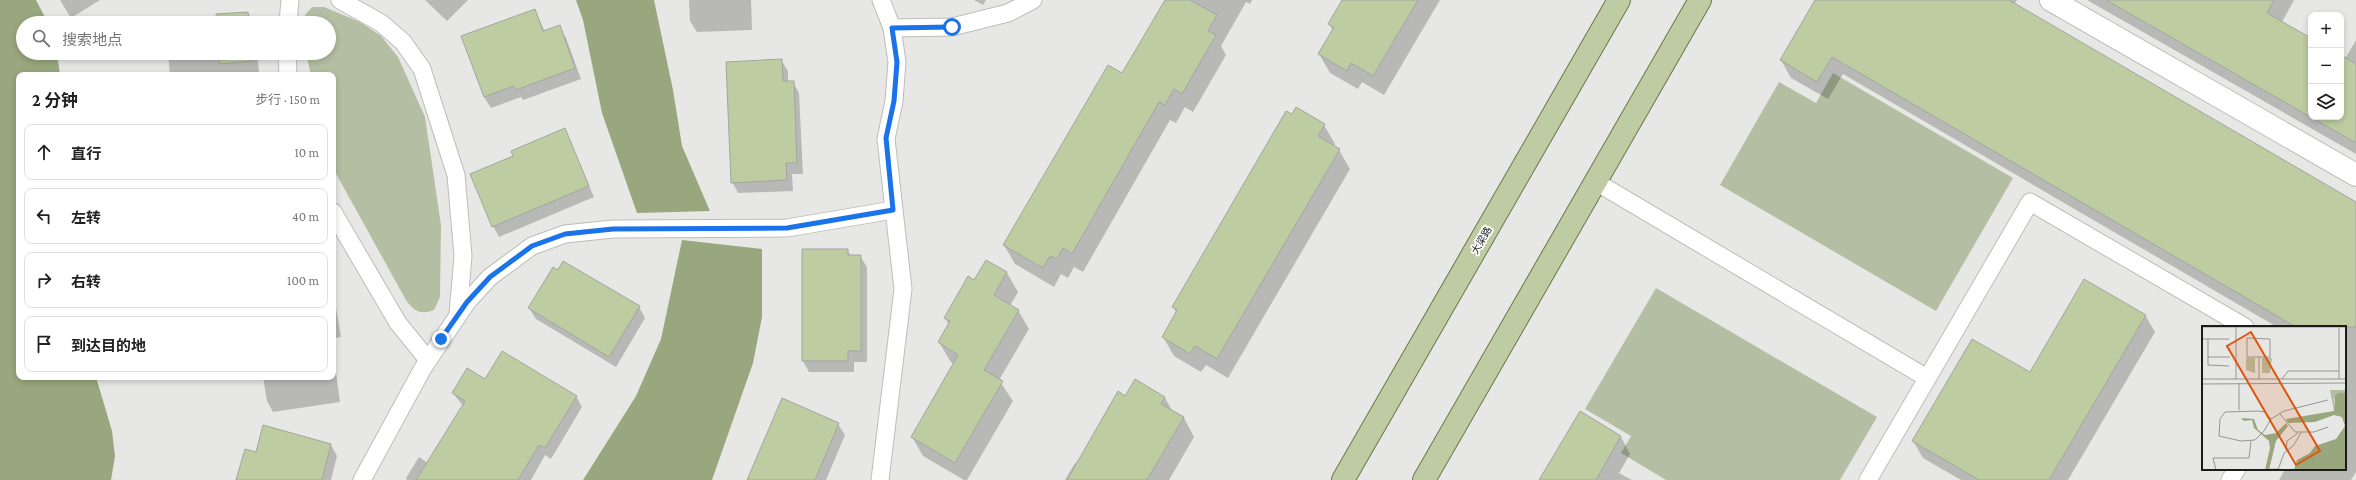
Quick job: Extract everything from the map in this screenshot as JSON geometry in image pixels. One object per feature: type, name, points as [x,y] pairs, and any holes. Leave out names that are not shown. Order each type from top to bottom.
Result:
[{"type":"main road","name":"大梁路","points":[[1343,480],[1619,0]]},
{"type":"main road","points":[[1424,480],[1700,0]]},
{"type":"street","points":[[2051,0],[2356,175]]},
{"type":"lane","points":[[289,16],[290,0]]},
{"type":"lane","points":[[340,0],[381,23],[403,42],[422,69],[456,176],[463,256],[458,315]]},
{"type":"lane","points":[[880,480],[903,289],[886,138],[894,101],[897,62],[892,28],[881,0]]},
{"type":"lane","points":[[892,28],[952,27],[1008,13],[1034,0]]},
{"type":"lane","points":[[287,60],[288,72]]},
{"type":"lane","points":[[1596,182],[1927,378]]},
{"type":"lane","points":[[1868,480],[2030,202],[2244,326]]},
{"type":"lane","points":[[362,480],[428,360],[458,315],[490,277],[513,258],[532,246],[565,234],[613,229],[787,228],[893,210]]},
{"type":"lane","points":[[336,217],[398,323],[428,360]]},
{"type":"lane","points":[[2230,480],[2236,470]]},
{"type":"shaded area","points":[[0,0],[36,0],[44,16],[16,16],[16,60],[58,60],[60,72],[16,72],[16,380],[97,380],[112,431],[115,456],[111,480],[0,480]]},
{"type":"shaded area","points":[[576,0],[654,0],[673,90],[682,146],[710,211],[637,213],[602,113],[583,20]]},
{"type":"shaded area","points":[[312,7],[324,7],[360,22],[381,36],[398,57],[425,117],[441,225],[440,297],[434,310],[421,312],[415,310],[406,300],[336,174],[336,72],[310,72],[308,60],[336,60],[336,16],[305,15]]},
{"type":"shaded area","points":[[1833,73],[2013,178],[1936,311],[1720,185],[1779,82],[1816,103]]},
{"type":"shaded area","points":[[682,240],[762,249],[762,317],[753,363],[712,480],[583,480],[636,396],[661,339]]},
{"type":"shaded area","points":[[1656,288],[1877,417],[1840,480],[1666,480],[1621,453],[1631,436],[1585,409]]},
{"type":"building","points":[[1165,0],[1190,0],[1217,15],[1208,31],[1216,35],[1182,94],[1174,89],[1165,105],[1159,102],[1072,254],[1063,248],[1057,259],[1050,256],[1043,268],[1003,245],[1108,65],[1122,73]]},
{"type":"building","points":[[1342,0],[1418,0],[1373,76],[1351,63],[1347,71],[1318,54],[1334,27],[1328,24]]},
{"type":"building","points":[[1815,0],[2009,0],[2356,202],[2356,327],[2294,326],[1832,57],[1817,82],[1780,60]]},
{"type":"building","points":[[2106,0],[2274,0],[2267,13],[2308,36],[2308,116]]},
{"type":"building","points":[[535,9],[543,31],[560,25],[575,68],[516,90],[514,86],[484,97],[461,36]]},
{"type":"building","points":[[248,12],[248,16],[216,16],[216,14]]},
{"type":"building","points":[[2344,57],[2356,64],[2356,143],[2316,120],[2344,120]]},
{"type":"building","points":[[782,59],[783,81],[794,81],[797,163],[786,163],[787,180],[731,183],[726,62]]},
{"type":"building","points":[[220,60],[253,61],[220,64]]},
{"type":"building","points":[[1296,107],[1325,124],[1318,136],[1340,149],[1217,359],[1195,346],[1190,354],[1162,337],[1177,310],[1172,307],[1286,111],[1292,114]]},
{"type":"building","points":[[565,128],[589,186],[492,227],[470,174],[513,156],[511,151]]},
{"type":"building","points":[[802,249],[848,249],[848,255],[861,255],[861,351],[848,351],[848,361],[802,361]]},
{"type":"building","points":[[986,260],[1007,272],[994,295],[1019,310],[984,370],[1003,381],[955,463],[911,437],[958,355],[938,342],[950,321],[944,318],[968,276],[974,280]]},
{"type":"building","points":[[563,261],[640,306],[609,357],[528,308],[553,267],[558,270]]},
{"type":"building","points":[[2084,279],[2146,315],[2049,480],[1979,480],[1912,441],[1972,339],[2030,372]]},
{"type":"building","points":[[502,351],[577,396],[545,448],[539,445],[518,480],[416,480],[465,401],[452,393],[467,368],[485,379]]},
{"type":"building","points":[[1135,379],[1165,397],[1161,404],[1184,417],[1147,480],[1067,480],[1118,391],[1125,396]]},
{"type":"building","points":[[782,398],[839,423],[815,480],[747,480]]},
{"type":"building","points":[[1580,411],[1621,436],[1596,480],[1539,480]]},
{"type":"building","points":[[263,425],[331,444],[322,480],[236,480],[245,449],[256,452]]},
{"type":"route","points":[[441,339],[467,302],[490,277],[513,258],[532,246],[565,234],[613,229],[787,228],[893,210],[886,138],[894,101],[897,62],[892,28],[952,27]]}]
